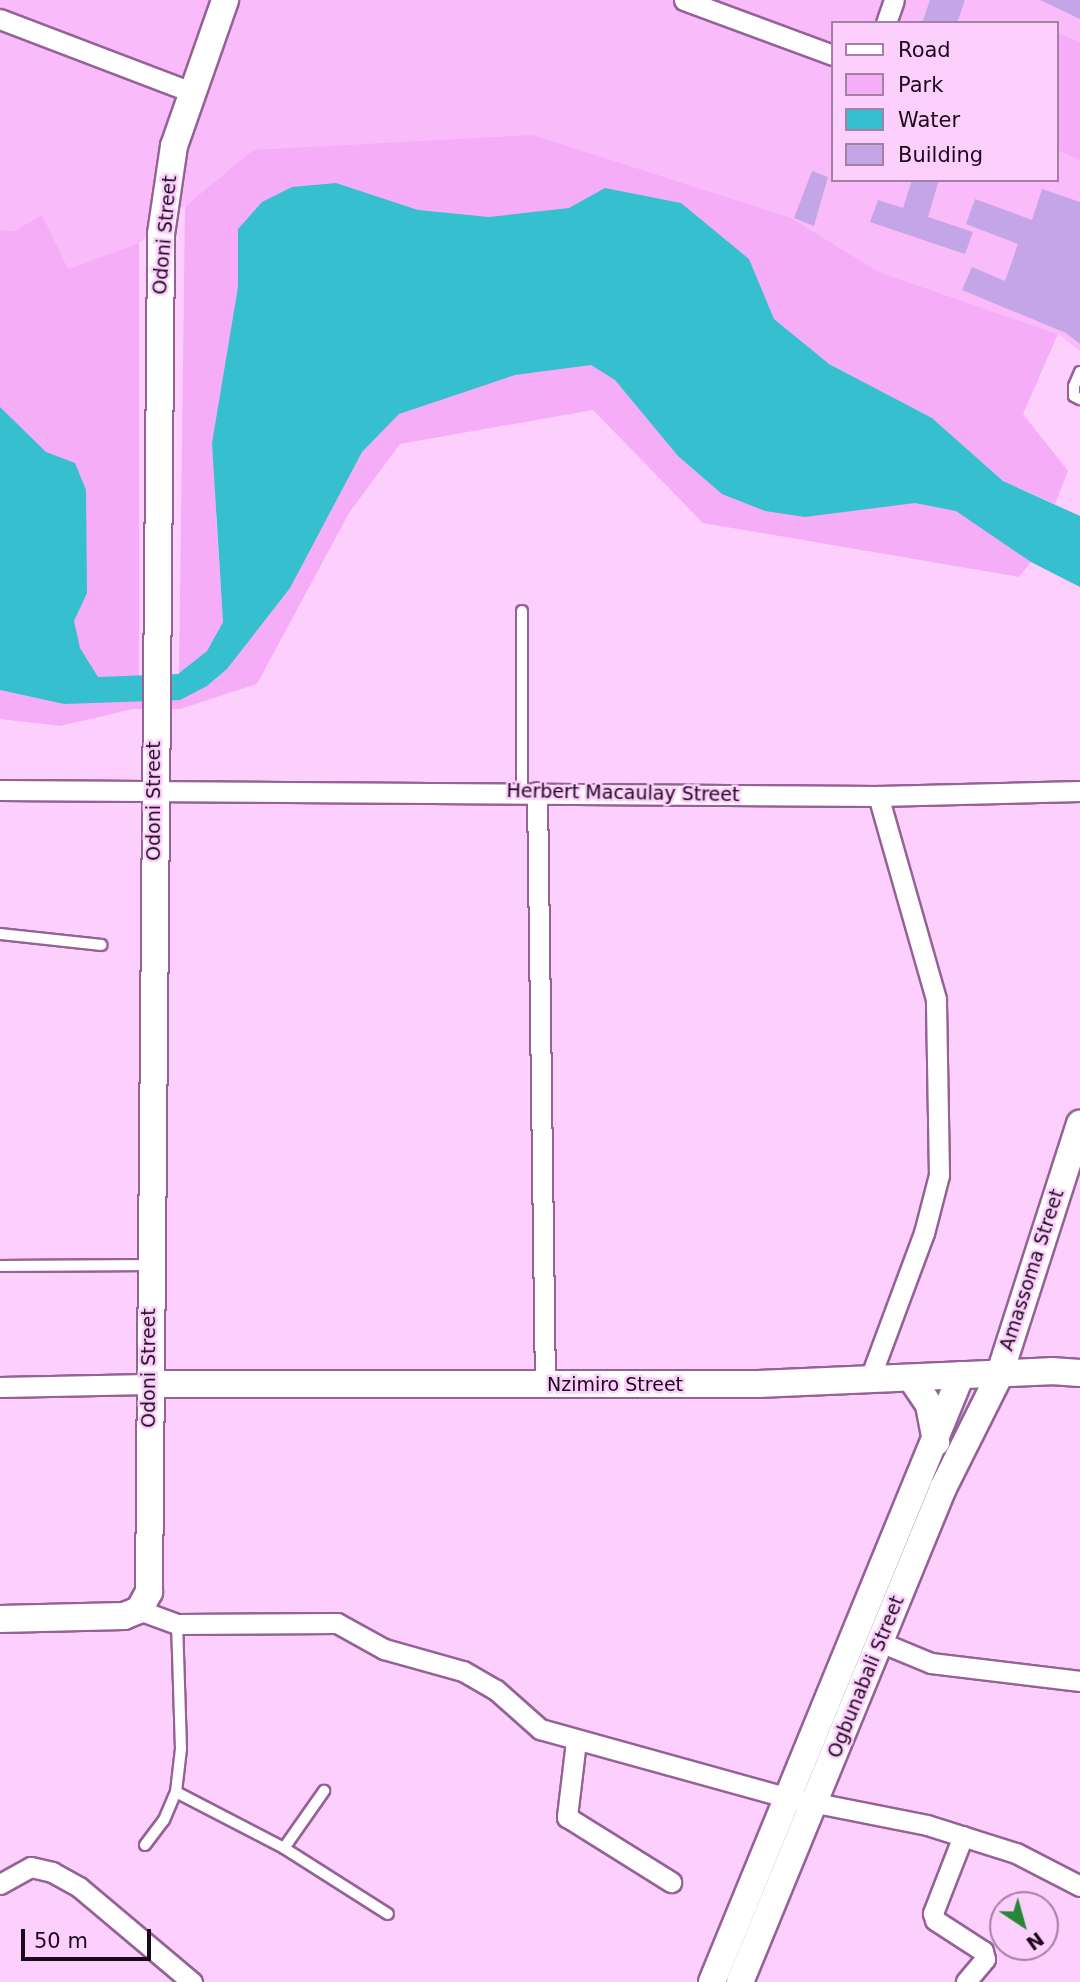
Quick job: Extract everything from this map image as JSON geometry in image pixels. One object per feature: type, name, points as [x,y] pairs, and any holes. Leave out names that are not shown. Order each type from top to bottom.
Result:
[{"type":"street","name":"Odoni Street","points":[[139,1610],[149,1592],[151,1570],[150,1265],[161,793],[155,715],[155,670],[161,234],[174,146],[225,0]]},
{"type":"street","points":[[684,0],[832,55]]},
{"type":"street","points":[[887,21],[894,0]]},
{"type":"street","points":[[0,19],[191,92]]},
{"type":"street","name":"Herbert Macaulay Street","points":[[0,790],[878,796],[1080,791]]},
{"type":"street","points":[[529,792],[545,1385]]},
{"type":"street","points":[[870,1378],[924,1233],[939,1175],[936,999],[878,796]]},
{"type":"street","name":"Amassoma Street","points":[[999,1376],[1077,1137]]},
{"type":"street","name":"Nzimiro Street","points":[[149,1384],[545,1385],[999,1376],[1051,1371],[1080,1374]]},
{"type":"street","name":"Ogbunabali Street","points":[[712,1982],[786,1797],[936,1442],[961,1375]]},
{"type":"street","name":"Ogbunabali Street","points":[[742,1981],[957,1456],[999,1376]]},
{"type":"street","points":[[911,1378],[929,1405],[936,1442]]},
{"type":"street","points":[[0,1387],[149,1384]]},
{"type":"street","points":[[0,1619],[92,1620],[139,1610],[177,1624],[337,1623],[384,1649],[463,1671],[496,1690],[540,1729],[786,1797],[963,1836],[1016,1853],[1080,1886]]},
{"type":"street","points":[[880,1643],[931,1663],[1080,1681]]},
{"type":"street","points":[[576,1741],[567,1817],[671,1882]]},
{"type":"street","points":[[963,1836],[933,1913],[935,1920],[983,1951],[985,1959],[966,1982]]},
{"type":"street","points":[[0,1884],[31,1867],[52,1872],[79,1887],[187,1981]]},
{"type":"lane","points":[[1080,372],[1074,386],[1074,396],[1080,399]]},
{"type":"lane","points":[[522,611],[529,792]]},
{"type":"lane","points":[[0,934],[101,946]]},
{"type":"lane","points":[[0,1266],[150,1265]]},
{"type":"lane","points":[[145,1845],[164,1821],[176,1792],[181,1749],[177,1624]]},
{"type":"lane","points":[[284,1848],[324,1791]]},
{"type":"lane","points":[[176,1792],[284,1848],[388,1914]]},
{"type":"shaded area","points":[[0,0],[1080,0],[1080,351],[1058,334],[879,272],[791,218],[253,150],[139,243],[68,269],[15,231],[0,230]]},
{"type":"green space","points":[[1059,34],[1080,42],[1080,160],[1059,151]]},
{"type":"green space","points":[[533,135],[791,218],[879,272],[1058,334],[1023,414],[1068,471],[1055,504],[1003,481],[932,418],[829,364],[615,268],[216,516],[223,622],[207,651],[179,674],[185,206],[253,150]]},
{"type":"green space","points":[[42,215],[68,269],[139,243],[139,677],[98,677],[0,647],[0,230],[15,231]]},
{"type":"green space","points":[[399,298],[894,459],[1031,562],[1019,577],[703,523],[593,410],[400,444],[349,513],[257,684],[180,709],[133,709],[60,726],[0,719],[0,690],[64,704],[207,686],[227,669],[246,644]]},
{"type":"water","points":[[336,183],[418,210],[489,217],[569,208],[605,188],[681,203],[749,259],[774,319],[829,364],[932,418],[1003,481],[1080,516],[1080,587],[1031,562],[956,511],[915,503],[805,517],[765,511],[722,494],[678,456],[615,380],[591,365],[515,375],[399,414],[362,452],[290,588],[227,669],[207,686],[180,700],[64,704],[0,690],[0,407],[46,452],[75,463],[86,490],[87,593],[74,621],[80,648],[98,677],[178,674],[207,651],[223,622],[212,443],[238,287],[238,229],[262,202],[292,187]]},
{"type":"building","points":[[930,0],[965,0],[958,21],[923,21]]},
{"type":"building","points":[[1040,0],[1080,0],[1080,19]]},
{"type":"building","points":[[812,171],[828,177],[814,226],[794,218]]},
{"type":"building","points":[[911,182],[938,182],[928,217],[973,232],[965,254],[870,222],[878,200],[903,208]]},
{"type":"building","points":[[1042,189],[1080,202],[1080,344],[1066,333],[962,290],[972,267],[1005,281],[1018,244],[966,224],[975,199],[1032,220]]}]
